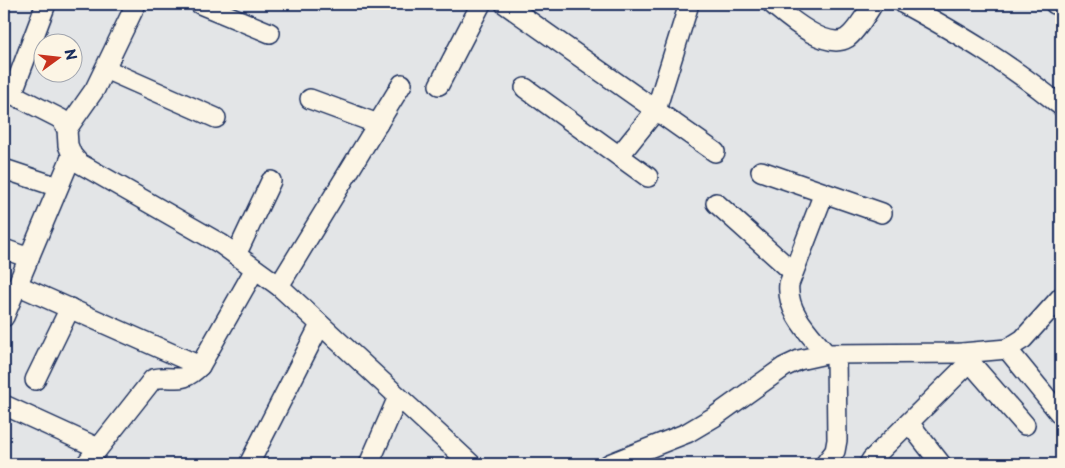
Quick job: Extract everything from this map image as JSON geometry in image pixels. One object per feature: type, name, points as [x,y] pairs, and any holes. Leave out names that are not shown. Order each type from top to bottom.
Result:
[{"type":"street","points":[[46,4],[8,92],[61,119],[67,129],[68,145],[72,156],[79,163],[213,240],[279,286],[471,464]]},
{"type":"street","points":[[67,129],[89,99],[136,4]]},
{"type":"street","points":[[200,4],[270,33]]},
{"type":"street","points":[[439,85],[481,4]]},
{"type":"street","points":[[505,4],[715,152]]},
{"type":"street","points":[[619,156],[656,110],[690,4]]},
{"type":"street","points":[[772,4],[815,36],[839,41],[848,37],[874,4]]},
{"type":"street","points":[[904,4],[964,36],[1036,86],[1061,106]]},
{"type":"street","points":[[1055,4],[1061,7]]},
{"type":"street","points":[[105,69],[216,118]]},
{"type":"street","points":[[279,286],[402,84]]},
{"type":"street","points":[[526,88],[648,177]]},
{"type":"street","points":[[310,99],[378,124]]},
{"type":"street","points":[[4,317],[72,156]]},
{"type":"street","points":[[4,169],[58,187]]},
{"type":"street","points":[[761,171],[882,213]]},
{"type":"street","points":[[236,255],[271,181]]},
{"type":"street","points":[[824,193],[789,284],[789,302],[794,311],[831,354],[838,440],[835,451],[825,464]]},
{"type":"street","points":[[716,203],[794,272]]},
{"type":"street","points":[[4,250],[28,258]]},
{"type":"street","points":[[86,464],[153,379],[162,377],[184,378],[191,375],[200,366],[255,269]]},
{"type":"street","points":[[17,285],[200,366]]},
{"type":"street","points":[[609,464],[687,433],[714,417],[784,367],[799,360],[831,354],[966,357],[1007,349],[1023,338],[1061,297]]},
{"type":"street","points":[[36,380],[70,308]]},
{"type":"street","points":[[249,464],[320,325]]},
{"type":"street","points":[[1007,349],[1061,415]]},
{"type":"street","points":[[869,464],[909,423],[966,357]]},
{"type":"street","points":[[966,357],[1025,425]]},
{"type":"street","points":[[369,464],[398,397]]},
{"type":"street","points":[[4,405],[98,448]]},
{"type":"street","points":[[909,423],[940,464]]}]
